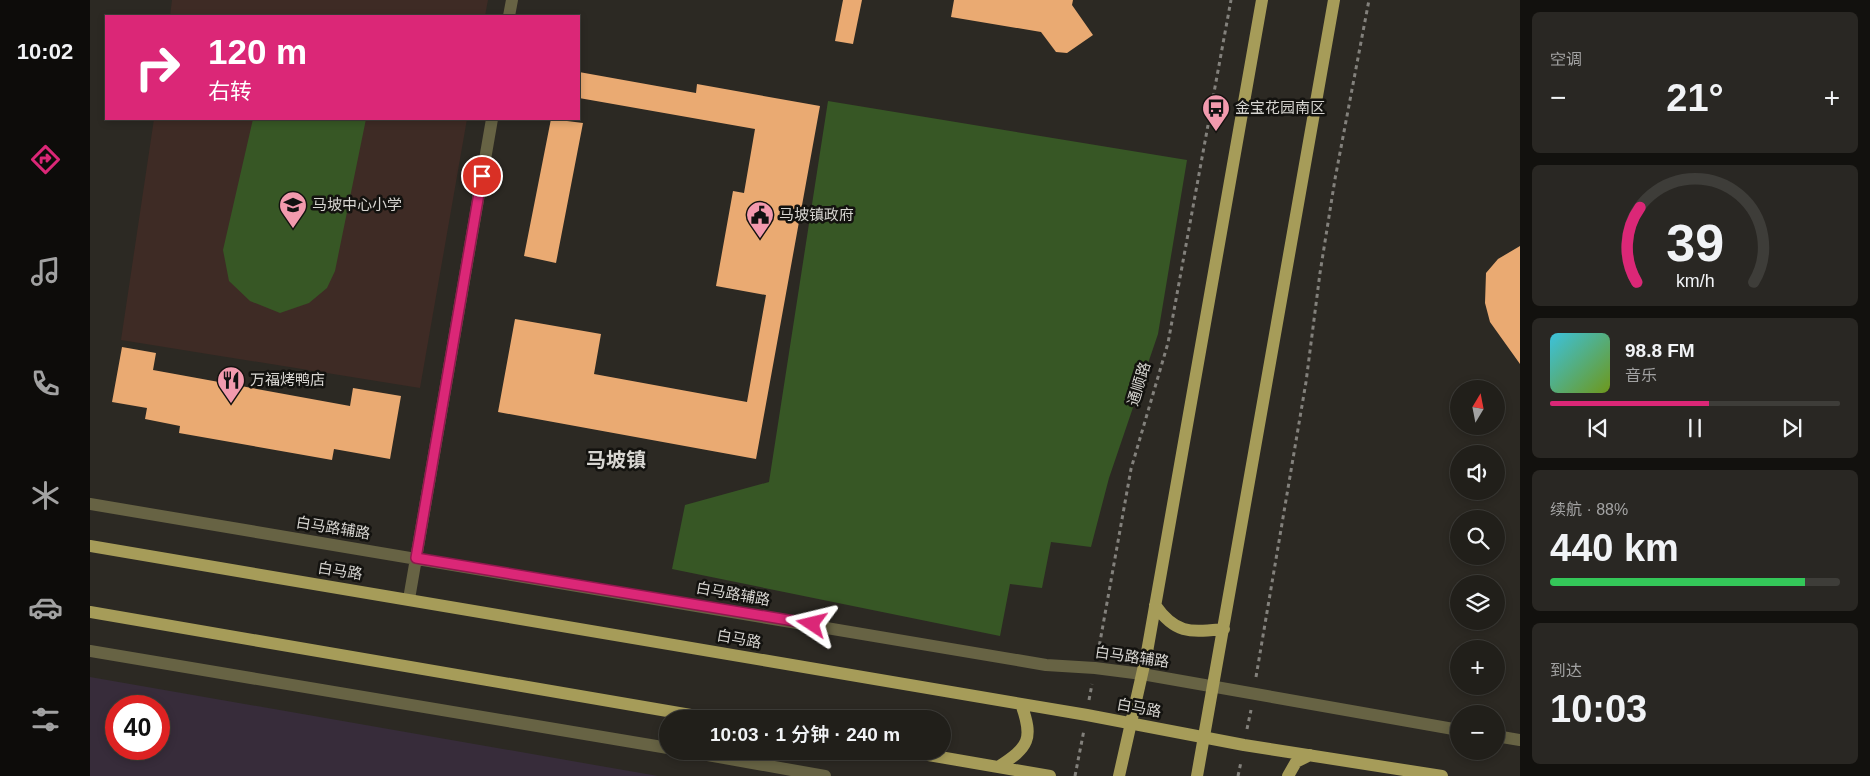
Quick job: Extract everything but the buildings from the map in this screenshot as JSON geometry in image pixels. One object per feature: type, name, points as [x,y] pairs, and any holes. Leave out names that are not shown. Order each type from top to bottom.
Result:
[{"type":"main road","points":[[1119,776],[1132,723],[1155,605],[1262,0]]},
{"type":"main road","points":[[1197,776],[1334,0]]},
{"type":"main road","name":"白马路","points":[[90,546],[1087,715],[1204,736],[1244,746],[1442,776]]},
{"type":"main road","points":[[1155,605],[1164,619],[1179,629],[1196,631],[1224,628]]},
{"type":"main road","points":[[90,612],[662,710]]},
{"type":"main road","points":[[998,767],[1016,755],[1027,742],[1029,723],[1022,704]]},
{"type":"main road","points":[[1288,776],[1296,762],[1310,755]]},
{"type":"main road","points":[[951,759],[1050,776]]},
{"type":"street","points":[[509,15],[512,0]]},
{"type":"street","points":[[409,599],[492,120]]},
{"type":"street","name":"白马路辅路","points":[[90,504],[1046,665],[1095,668],[1142,674],[1450,728]]},
{"type":"street","points":[[90,650],[659,746]]},
{"type":"street","points":[[1505,738],[1520,740]]},
{"type":"street","points":[[735,760],[825,776]]},
{"type":"path","name":"通顺路","points":[[1075,776],[1130,469],[1168,343],[1231,0]]},
{"type":"path","points":[[1238,776],[1254,694],[1306,382],[1320,273],[1335,179],[1369,0]]},
{"type":"shaded area","points":[[172,0],[488,0],[485,15],[170,15]]},
{"type":"shaded area","name":"马坡中心小学","points":[[154,120],[467,120],[420,388],[121,340]]},
{"type":"shaded area","points":[[90,677],[658,776],[90,776]]},
{"type":"green space","points":[[828,101],[1187,160],[1158,334],[1109,478],[1091,547],[1051,542],[1042,588],[1010,584],[1000,636],[672,569],[685,505],[769,482]]},
{"type":"green space","points":[[253,120],[366,120],[335,271],[327,288],[309,303],[280,313],[250,301],[229,281],[223,250]]},
{"type":"place","name":"金宝花园南区","points":[[1216,132]]},
{"type":"place","name":"马坡中心小学","points":[[293,229]]},
{"type":"place","name":"马坡镇政府","points":[[760,239]]},
{"type":"place","name":"万福烤鸭店","points":[[231,404]]},
{"type":"district","name":"马坡镇","points":[[616,460]]},
{"type":"route","points":[[482,176],[416,558],[812,624]]}]
